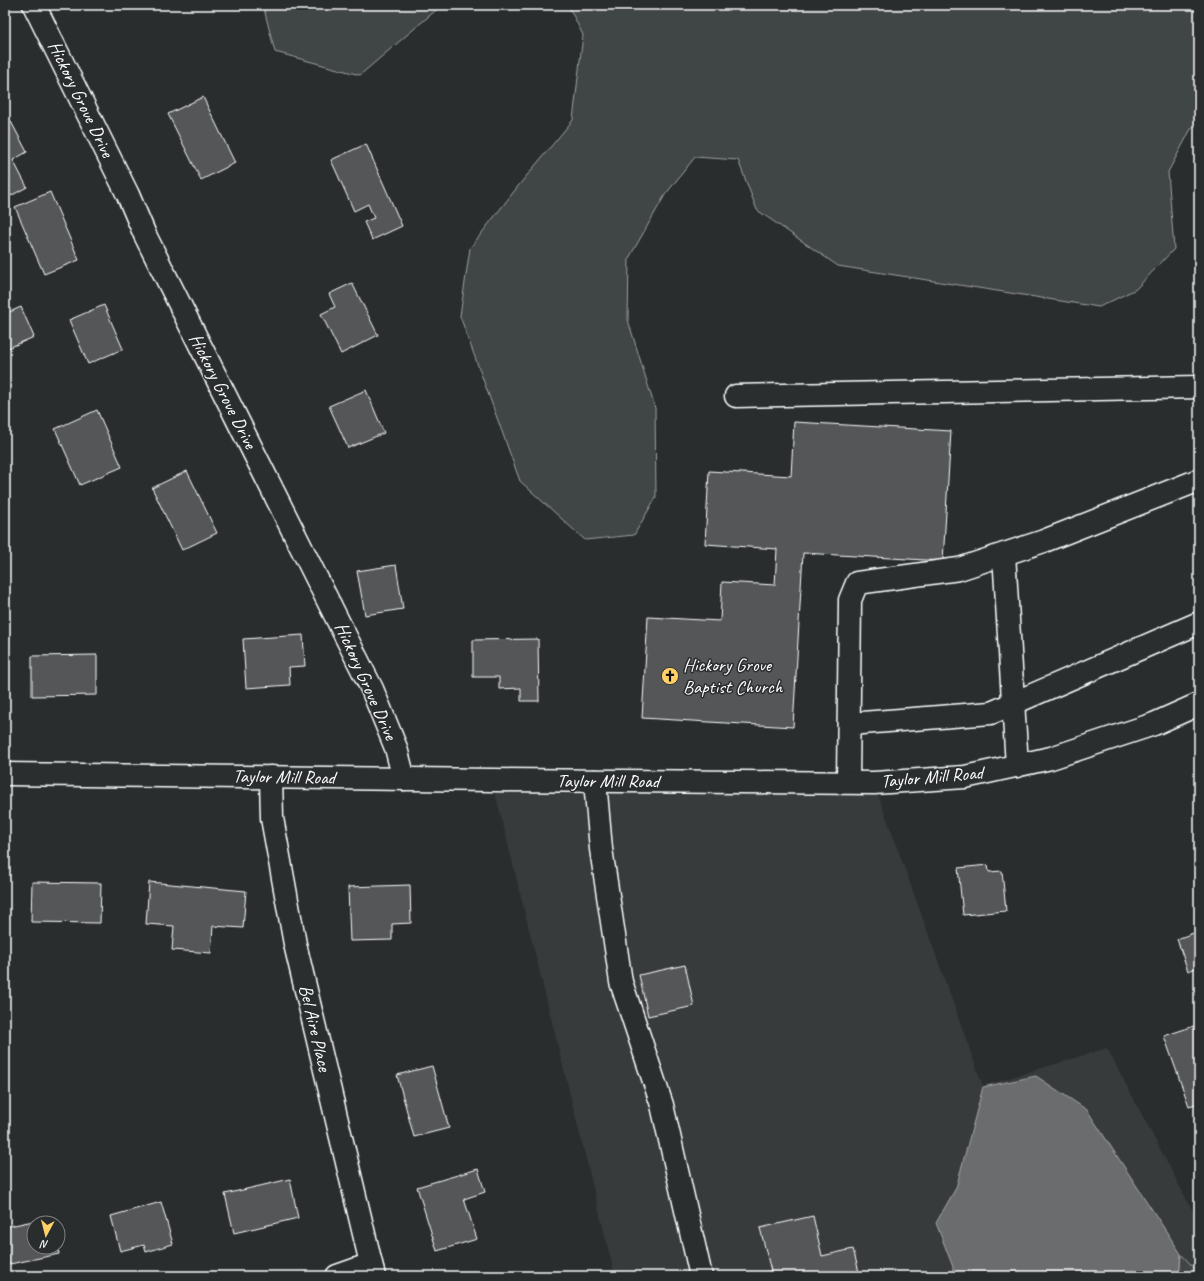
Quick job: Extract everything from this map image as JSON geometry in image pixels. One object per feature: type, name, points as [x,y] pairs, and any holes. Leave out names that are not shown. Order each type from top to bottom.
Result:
[{"type":"street","name":"Hickory Grove Drive","points":[[34,5],[128,195],[145,235],[372,689],[396,748],[404,779]]},
{"type":"street","points":[[736,396],[1199,387]]},
{"type":"street","points":[[848,782],[850,600],[857,583],[959,569],[1044,541],[1199,480]]},
{"type":"street","points":[[1004,554],[1017,766]]},
{"type":"street","points":[[849,724],[991,713],[1199,623]]},
{"type":"street","name":"Taylor Mill Road","points":[[5,774],[595,781],[848,782],[965,777],[1051,758],[1154,724],[1199,704]]},
{"type":"street","name":"Bel Aire Place","points":[[271,777],[272,818],[295,944],[372,1270]]},
{"type":"street","points":[[595,781],[601,849],[621,982],[662,1105],[701,1276]]},
{"type":"street","points":[[337,1276],[372,1270]]},
{"type":"shaded area","points":[[263,5],[442,5],[360,75],[275,52]]},
{"type":"shaded area","points":[[568,5],[1199,5],[1199,124],[1191,129],[1168,172],[1174,249],[1136,289],[1099,307],[838,266],[757,210],[738,160],[695,157],[665,195],[629,258],[628,320],[655,408],[656,497],[634,535],[585,540],[520,481],[460,316],[470,248],[519,185],[573,120],[583,35]]},
{"type":"shaded area","points":[[492,780],[874,783],[983,1086],[1107,1048],[1199,1223],[1199,1276],[615,1276]]},
{"type":"shaded area","points":[[1036,1076],[1087,1110],[1181,1254],[1179,1276],[952,1276],[953,1267],[936,1223],[956,1188],[983,1087]]},
{"type":"shaded area","points":[[1181,1254],[1199,1273],[1199,1276],[1179,1276]]},
{"type":"building","points":[[203,97],[235,163],[201,180],[168,114]]},
{"type":"building","points":[[7,114],[27,152],[13,160],[27,187],[5,199],[5,115]]},
{"type":"building","points":[[366,144],[402,226],[372,240],[364,222],[374,218],[368,204],[354,211],[331,160]]},
{"type":"building","points":[[50,192],[79,260],[44,274],[15,207]]},
{"type":"building","points":[[352,283],[378,335],[341,354],[321,314],[335,307],[329,294]]},
{"type":"building","points":[[104,305],[123,349],[88,364],[69,320]]},
{"type":"building","points":[[21,307],[34,337],[6,349],[5,314]]},
{"type":"building","points":[[366,390],[384,433],[348,448],[329,406]]},
{"type":"building","points":[[97,410],[122,467],[80,485],[55,429]]},
{"type":"building","points":[[794,422],[951,431],[943,561],[803,553],[793,727],[642,718],[648,617],[720,621],[722,582],[775,585],[777,549],[705,544],[709,471],[791,476]]},
{"type":"building","points":[[187,471],[217,533],[182,550],[152,488]]},
{"type":"building","points":[[396,565],[403,609],[365,615],[357,571]]},
{"type":"building","points":[[303,635],[305,666],[289,667],[290,685],[246,688],[243,639]]},
{"type":"building","points":[[538,639],[539,701],[521,701],[521,688],[499,689],[499,677],[473,677],[473,640]]},
{"type":"building","points":[[97,655],[97,695],[32,696],[32,656]]},
{"type":"building","points":[[988,865],[989,872],[1002,871],[1006,911],[963,915],[958,868]]},
{"type":"building","points":[[32,882],[101,883],[100,923],[31,922]]},
{"type":"building","points":[[149,882],[246,891],[243,928],[213,926],[211,953],[172,950],[174,926],[146,924]]},
{"type":"building","points":[[410,885],[411,923],[392,924],[392,940],[350,941],[348,887]]},
{"type":"building","points":[[1199,931],[1199,967],[1188,971],[1177,939]]},
{"type":"building","points":[[685,965],[694,1006],[648,1016],[639,975]]},
{"type":"building","points":[[1197,1025],[1199,1031],[1199,1103],[1189,1106],[1164,1036]]},
{"type":"building","points":[[432,1066],[449,1128],[414,1137],[397,1075]]},
{"type":"building","points":[[478,1169],[485,1192],[464,1199],[477,1239],[437,1251],[417,1187]]},
{"type":"building","points":[[290,1179],[298,1218],[234,1233],[225,1194]]},
{"type":"building","points":[[161,1202],[173,1244],[146,1252],[144,1245],[120,1251],[111,1216]]},
{"type":"building","points":[[813,1216],[822,1256],[853,1249],[860,1276],[749,1276],[771,1271],[760,1228]]},
{"type":"building","points":[[26,1223],[26,1255],[54,1255],[5,1265],[5,1227]]},
{"type":"place","name":"Hickory Grove Baptist Church","points":[[670,676]]}]
